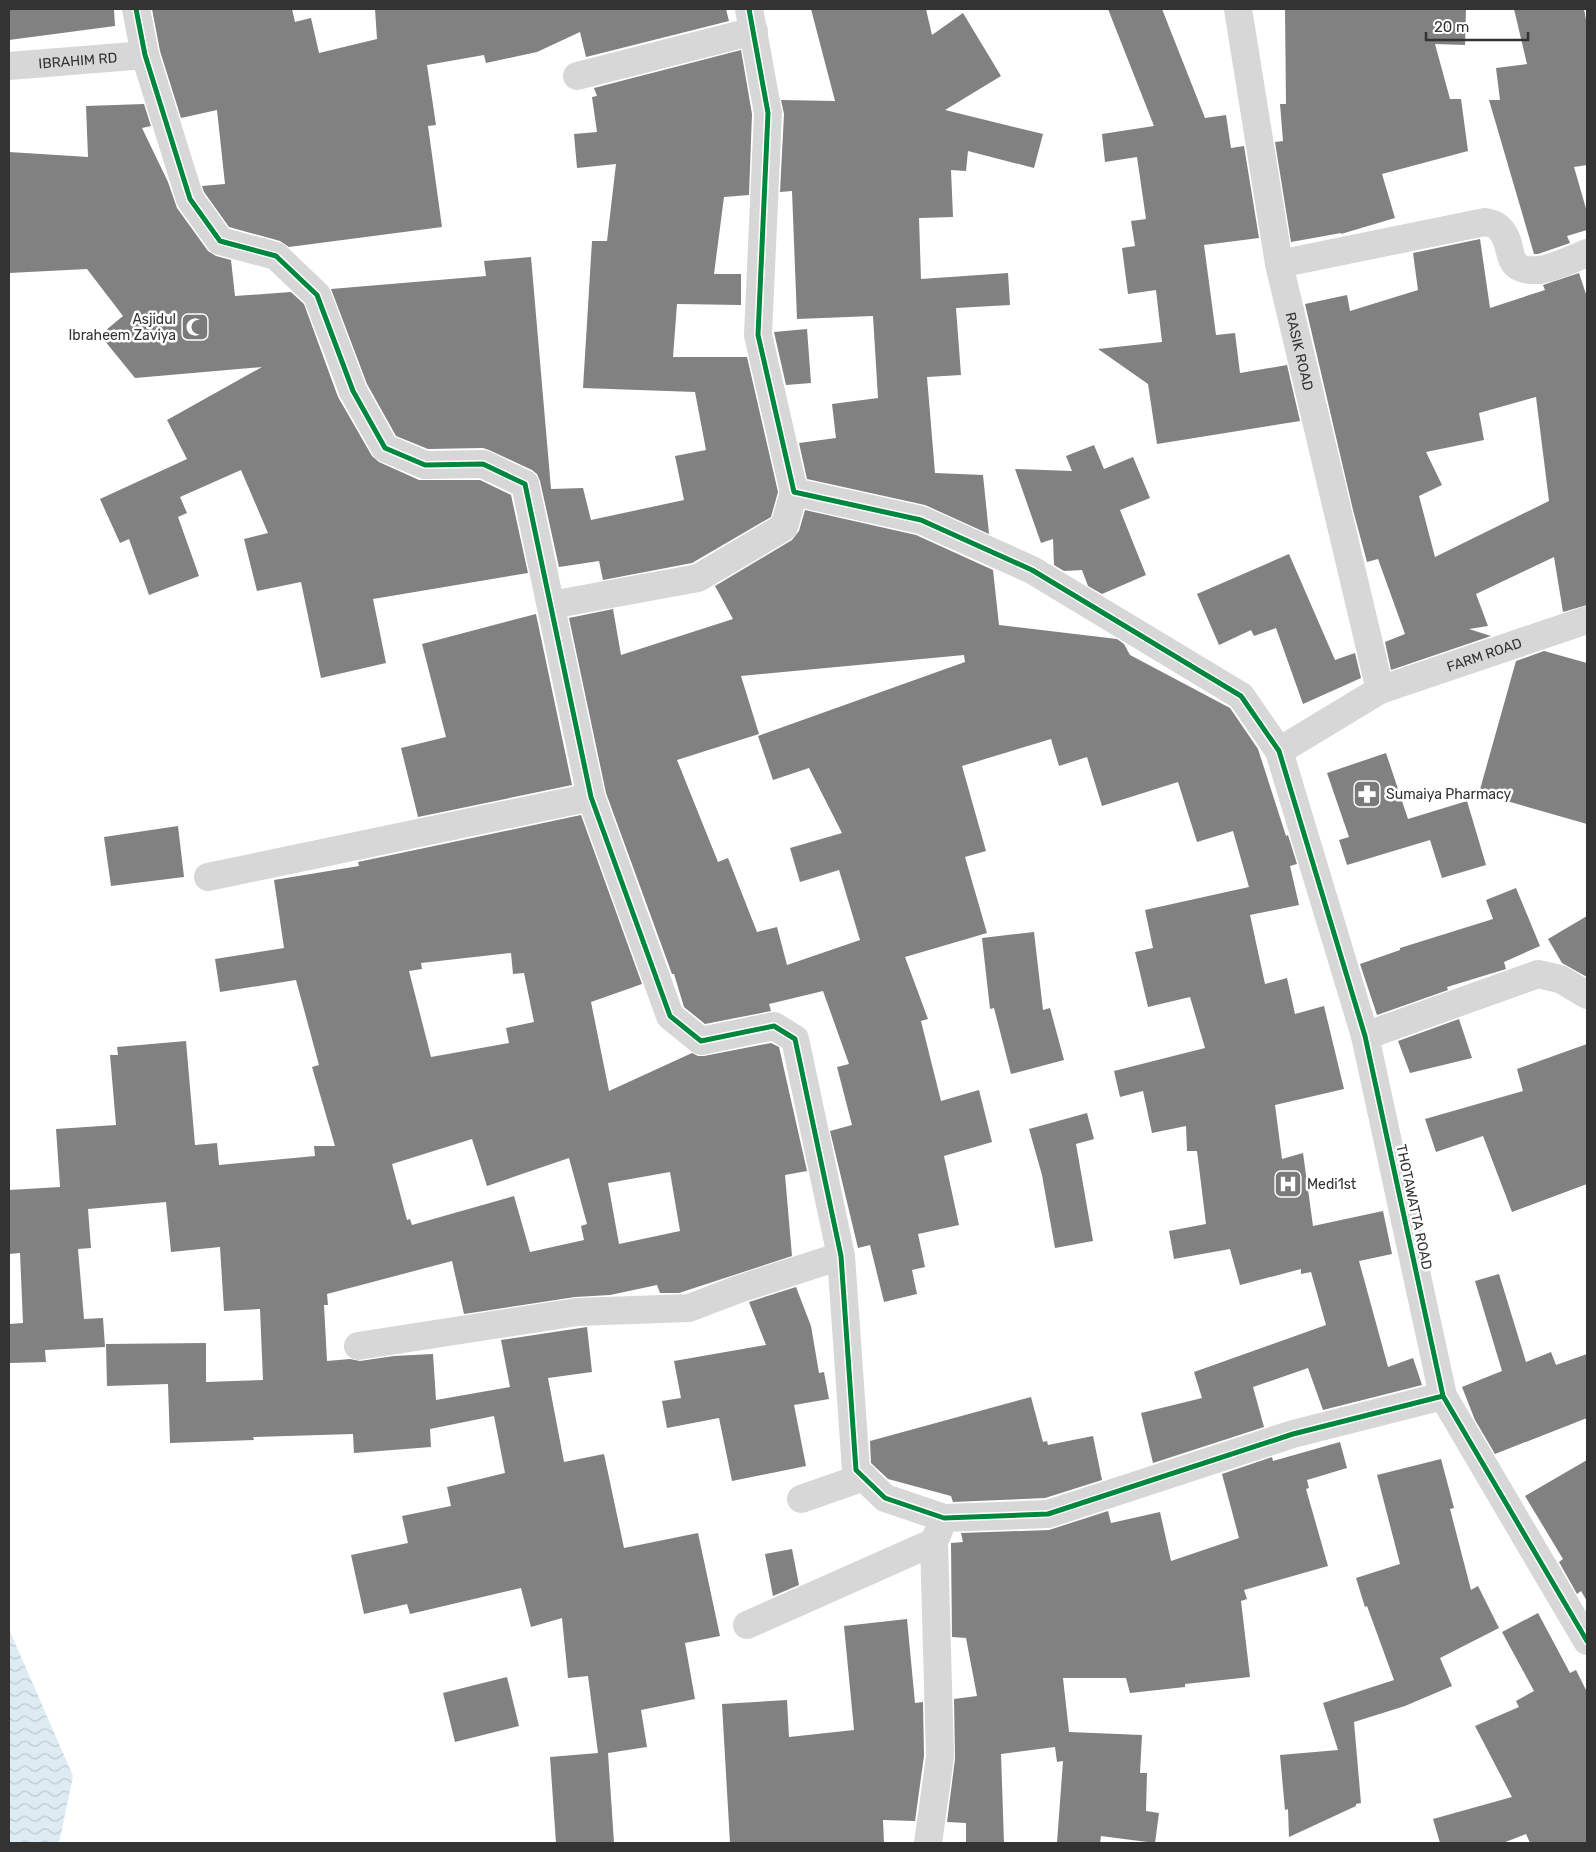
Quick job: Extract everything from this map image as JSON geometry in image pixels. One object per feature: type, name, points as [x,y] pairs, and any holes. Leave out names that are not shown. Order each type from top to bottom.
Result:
[{"type":"street","points":[[136,9],[145,54],[190,199],[220,241],[276,256],[317,295],[353,391],[385,448],[425,464],[483,464],[525,484],[591,796],[670,1016],[701,1042],[774,1026],[795,1039],[841,1256],[856,1470],[885,1498],[939,1530]]},
{"type":"street","name":"RASIK ROAD","points":[[1238,9],[1279,264],[1380,690]]},
{"type":"street","points":[[551,605],[698,578],[784,527],[794,492],[758,335],[768,113],[752,20],[577,76]]},
{"type":"street","name":"IBRAHIM RD","points":[[9,66],[145,54]]},
{"type":"street","points":[[1279,264],[1485,222],[1498,226],[1507,239],[1511,260],[1522,269],[1541,270],[1587,253]]},
{"type":"street","name":"THOTAWATTA ROAD","points":[[794,492],[920,520],[1032,570],[1240,696],[1279,751],[1365,1036],[1444,1396],[1587,1641]]},
{"type":"street","name":"FARM ROAD","points":[[1279,751],[1380,690],[1587,620]]},
{"type":"street","points":[[208,877],[591,796]]},
{"type":"street","points":[[1365,1036],[1538,974],[1560,979],[1587,995]]},
{"type":"street","points":[[358,1346],[577,1312],[689,1308],[738,1289],[841,1256]]},
{"type":"street","points":[[747,1625],[939,1530],[1048,1514],[1294,1434],[1444,1396]]},
{"type":"street","points":[[801,1499],[864,1477]]},
{"type":"street","points":[[928,1843],[940,1758],[939,1530]]},
{"type":"water","points":[[9,1629],[73,1776],[59,1843],[9,1843]]},
{"type":"building","points":[[9,9],[114,9],[115,26],[9,40]]},
{"type":"building","points":[[152,9],[292,9],[295,22],[311,18],[319,53],[377,39],[375,9],[726,9],[729,21],[586,57],[580,32],[537,52],[486,63],[484,55],[427,65],[436,125],[428,126],[442,227],[289,247],[280,241],[229,227],[204,192],[202,186],[225,184],[217,110],[181,118],[160,51]]},
{"type":"building","points":[[811,9],[926,9],[932,35],[963,13],[1001,76],[945,110],[1043,134],[1034,168],[968,151],[966,171],[951,170],[953,217],[919,218],[921,279],[1008,273],[1010,305],[956,308],[961,375],[927,377],[935,473],[983,475],[989,534],[925,505],[807,479],[799,443],[836,438],[832,404],[878,398],[873,316],[797,319],[792,191],[780,192],[784,114],[781,100],[835,101]]},
{"type":"building","points":[[1108,9],[1162,9],[1205,118],[1226,115],[1231,148],[1244,146],[1259,238],[1204,245],[1216,335],[1235,333],[1240,373],[1287,365],[1300,421],[1157,444],[1148,384],[1098,349],[1162,342],[1156,290],[1128,294],[1122,248],[1135,246],[1131,221],[1146,219],[1137,157],[1105,162],[1102,134],[1154,126]]},
{"type":"building","points":[[1285,9],[1466,9],[1465,45],[1435,44],[1450,99],[1461,99],[1468,151],[1382,174],[1395,218],[1341,234],[1291,242],[1275,142],[1283,141],[1280,104],[1286,104]]},
{"type":"building","points":[[1514,9],[1584,9],[1587,25],[1587,165],[1574,167],[1587,212],[1587,230],[1567,236],[1570,243],[1538,254],[1534,254],[1489,100],[1500,100],[1496,68],[1527,64]]},
{"type":"building","points":[[741,50],[752,114],[749,195],[724,197],[714,274],[741,274],[741,305],[677,304],[673,357],[747,357],[778,492],[771,517],[692,563],[603,580],[599,561],[559,567],[537,474],[483,448],[428,449],[396,436],[367,384],[331,289],[486,276],[484,261],[531,257],[551,489],[583,488],[591,520],[684,500],[675,456],[706,450],[695,392],[583,388],[592,241],[607,241],[616,164],[577,168],[574,134],[597,132],[592,97],[597,96],[594,88]]},
{"type":"building","points":[[144,104],[151,126],[142,128],[168,182],[177,208],[208,251],[216,256],[231,260],[235,296],[291,292],[304,304],[338,397],[372,456],[379,462],[419,480],[480,480],[511,495],[528,573],[373,599],[386,663],[321,678],[301,582],[257,591],[244,539],[268,533],[241,470],[180,497],[187,513],[178,517],[199,576],[149,595],[129,539],[120,543],[100,499],[187,459],[167,420],[262,367],[135,378],[100,335],[123,316],[87,269],[9,273],[9,152],[88,157],[86,106]]},
{"type":"building","points":[[1480,239],[1490,308],[1545,290],[1543,285],[1579,273],[1587,297],[1587,605],[1563,612],[1554,557],[1476,594],[1488,626],[1469,629],[1491,636],[1391,670],[1385,642],[1405,634],[1378,559],[1367,562],[1305,304],[1347,295],[1350,311],[1418,290],[1413,253]],"holes":[[[1536,397],[1549,501],[1435,557],[1419,496],[1442,485],[1426,452],[1484,440],[1479,413]]]},
{"type":"building","points":[[807,329],[811,383],[786,385],[774,332]]},
{"type":"building","points":[[1094,445],[1104,469],[1133,457],[1150,498],[1120,510],[1146,575],[1102,594],[1088,586],[1082,570],[1064,571],[1054,565],[1053,539],[1041,543],[1015,469],[1072,471],[1066,456]]},
{"type":"building","points":[[805,510],[916,535],[993,570],[999,625],[1117,639],[1124,644],[1130,655],[1230,708],[1258,749],[1297,864],[1290,866],[1299,905],[1250,915],[1265,984],[1287,978],[1295,1014],[1324,1006],[1344,1089],[1275,1105],[1282,1159],[1303,1153],[1313,1226],[1383,1211],[1392,1254],[1359,1261],[1388,1367],[1413,1358],[1422,1385],[1323,1410],[1308,1368],[1253,1387],[1264,1427],[1153,1463],[1141,1413],[1202,1398],[1194,1372],[1326,1325],[1311,1272],[1301,1274],[1301,1269],[1240,1285],[1230,1249],[1174,1259],[1169,1231],[1206,1224],[1197,1151],[1187,1151],[1186,1126],[1152,1133],[1143,1091],[1120,1097],[1114,1071],[1205,1048],[1190,997],[1148,1007],[1135,952],[1153,948],[1145,910],[1249,887],[1233,831],[1197,842],[1178,782],[1102,806],[1087,757],[1059,766],[1051,739],[962,766],[986,851],[965,857],[987,933],[905,957],[928,1019],[921,1021],[941,1101],[979,1090],[992,1142],[944,1156],[959,1225],[918,1234],[925,1267],[912,1270],[917,1294],[884,1302],[870,1245],[858,1248],[830,1131],[852,1125],[837,1067],[849,1064],[823,991],[769,1004],[771,1011],[705,1024],[684,1007],[674,974],[672,974],[606,793],[569,618],[613,609],[621,655],[733,619],[715,586],[792,540],[799,531]],"holes":[[[964,655],[965,662],[758,736],[773,780],[809,768],[842,833],[790,848],[800,882],[839,870],[860,940],[787,965],[777,927],[757,932],[728,858],[718,862],[677,760],[759,734],[741,676]]]},
{"type":"building","points":[[1289,554],[1335,660],[1355,653],[1361,678],[1303,704],[1276,628],[1254,636],[1251,630],[1219,645],[1197,594]]},
{"type":"building","points":[[536,614],[572,785],[418,817],[401,748],[446,737],[422,644]]},
{"type":"building","points":[[1544,651],[1587,663],[1587,824],[1479,793],[1516,661]]},
{"type":"building","points":[[1386,753],[1408,819],[1467,801],[1486,865],[1442,878],[1430,840],[1347,865],[1339,840],[1349,837],[1327,773]]},
{"type":"building","points":[[581,815],[642,984],[591,1002],[609,1091],[692,1053],[704,1056],[771,1043],[779,1047],[807,1171],[785,1175],[792,1256],[679,1293],[660,1293],[657,1285],[610,1295],[575,1297],[464,1314],[452,1261],[327,1294],[328,1305],[324,1305],[327,1361],[350,1359],[360,1361],[394,1356],[433,1354],[436,1400],[510,1387],[501,1340],[587,1327],[592,1372],[548,1378],[564,1462],[604,1454],[624,1548],[698,1533],[720,1636],[685,1643],[695,1699],[641,1710],[647,1747],[608,1753],[614,1843],[556,1843],[550,1757],[598,1753],[588,1676],[568,1678],[562,1618],[531,1627],[521,1588],[410,1614],[407,1604],[364,1614],[351,1555],[408,1543],[402,1516],[451,1506],[447,1487],[505,1473],[494,1416],[430,1429],[431,1447],[354,1453],[353,1434],[253,1437],[254,1440],[170,1443],[168,1384],[107,1386],[106,1344],[206,1343],[206,1382],[263,1380],[260,1309],[224,1311],[220,1247],[171,1252],[166,1202],[88,1209],[91,1248],[78,1249],[84,1319],[103,1318],[105,1347],[45,1350],[46,1362],[9,1363],[9,1324],[23,1323],[20,1253],[9,1254],[9,1190],[60,1187],[56,1129],[116,1125],[110,1055],[118,1055],[117,1047],[186,1041],[195,1145],[217,1143],[219,1165],[315,1156],[314,1146],[335,1146],[312,1067],[319,1065],[296,980],[220,992],[215,959],[284,948],[274,880],[359,866],[358,862]],"holes":[[[511,953],[513,974],[524,973],[534,1022],[506,1028],[509,1043],[431,1057],[409,971],[422,969],[421,963]],[[472,1139],[487,1186],[569,1158],[587,1224],[581,1226],[584,1240],[530,1252],[514,1196],[412,1225],[410,1219],[407,1220],[392,1164]],[[670,1172],[680,1231],[619,1244],[608,1183]]]},
{"type":"building","points":[[178,826],[184,877],[111,886],[104,837]]},
{"type":"building","points":[[1516,888],[1540,946],[1504,962],[1506,969],[1447,987],[1448,990],[1377,1015],[1360,964],[1400,950],[1400,948],[1493,919],[1486,900]]},
{"type":"building","points":[[1587,916],[1587,977],[1562,963],[1548,939]]},
{"type":"building","points":[[1034,932],[1043,1010],[1050,1008],[1064,1060],[1011,1074],[994,1008],[990,1009],[982,938]]},
{"type":"building","points":[[1459,1019],[1472,1058],[1410,1073],[1398,1041]]},
{"type":"building","points":[[1587,1044],[1587,1184],[1512,1212],[1483,1136],[1436,1152],[1425,1119],[1523,1091],[1517,1069]]},
{"type":"building","points":[[1087,1113],[1094,1139],[1076,1144],[1093,1241],[1055,1248],[1042,1175],[1029,1129]]},
{"type":"building","points":[[1499,1274],[1526,1362],[1551,1352],[1556,1365],[1587,1354],[1587,1418],[1495,1454],[1475,1420],[1462,1387],[1502,1371],[1475,1281]]},
{"type":"building","points":[[796,1287],[811,1326],[819,1373],[824,1372],[829,1399],[794,1405],[806,1466],[732,1481],[719,1418],[667,1428],[662,1401],[681,1398],[674,1361],[766,1345],[749,1302]]},
{"type":"building","points":[[1031,1397],[1043,1442],[1047,1441],[1048,1445],[1093,1436],[1102,1480],[1045,1498],[953,1502],[951,1496],[888,1479],[871,1463],[870,1441]]},
{"type":"building","points":[[1340,1442],[1347,1468],[1307,1480],[1309,1488],[1306,1489],[1328,1566],[1244,1590],[1247,1599],[1241,1601],[1250,1677],[1185,1684],[1185,1687],[1130,1693],[1126,1678],[1063,1678],[1069,1732],[1142,1735],[1140,1773],[1147,1773],[1146,1811],[1159,1813],[1155,1843],[1101,1836],[1100,1843],[1057,1843],[1063,1761],[1057,1762],[1055,1747],[1001,1754],[1004,1843],[966,1843],[966,1823],[947,1822],[955,1759],[954,1699],[977,1696],[966,1638],[952,1637],[951,1543],[963,1542],[961,1533],[1049,1530],[1108,1511],[1111,1523],[1160,1512],[1171,1561],[1239,1538],[1222,1474],[1272,1457],[1273,1461]]},
{"type":"building","points":[[1441,1459],[1454,1508],[1450,1509],[1471,1590],[1478,1586],[1499,1628],[1440,1658],[1452,1686],[1405,1706],[1354,1722],[1361,1803],[1289,1837],[1288,1809],[1285,1810],[1280,1755],[1338,1750],[1323,1703],[1394,1680],[1367,1606],[1365,1607],[1356,1578],[1400,1564],[1377,1475]]},
{"type":"building","points":[[1587,1460],[1587,1601],[1581,1591],[1577,1594],[1559,1562],[1563,1559],[1525,1496]]},
{"type":"building","points":[[792,1549],[799,1585],[773,1596],[765,1554]]},
{"type":"building","points":[[1538,1613],[1570,1673],[1576,1670],[1587,1692],[1587,1843],[1530,1843],[1526,1834],[1503,1843],[1440,1843],[1433,1819],[1512,1797],[1475,1726],[1519,1707],[1516,1701],[1534,1691],[1502,1632]]},
{"type":"building","points":[[907,1619],[915,1703],[923,1702],[924,1756],[915,1821],[883,1820],[884,1843],[730,1843],[722,1704],[787,1700],[789,1737],[854,1730],[844,1626]]},
{"type":"building","points":[[507,1677],[519,1726],[455,1742],[443,1693]]},
{"type":"cycle path","points":[[136,9],[145,55],[190,199],[220,241],[276,256],[317,295],[353,391],[385,448],[425,465],[483,464],[525,484],[591,797],[670,1016],[701,1041],[774,1026],[795,1039],[841,1256],[856,1470],[885,1498],[944,1518],[1048,1514],[1293,1434],[1443,1396]]},
{"type":"cycle path","points":[[749,9],[768,113],[758,335],[794,492],[921,520],[1032,570],[1241,696],[1279,751],[1365,1036],[1443,1396],[1587,1641]]},
{"type":"place","name":"Asjidul Ibraheem Zaviya","points":[[195,327]]},
{"type":"place","name":"Sumaiya Pharmacy","points":[[1367,794]]},
{"type":"place","name":"Medi1st","points":[[1288,1184]]}]
